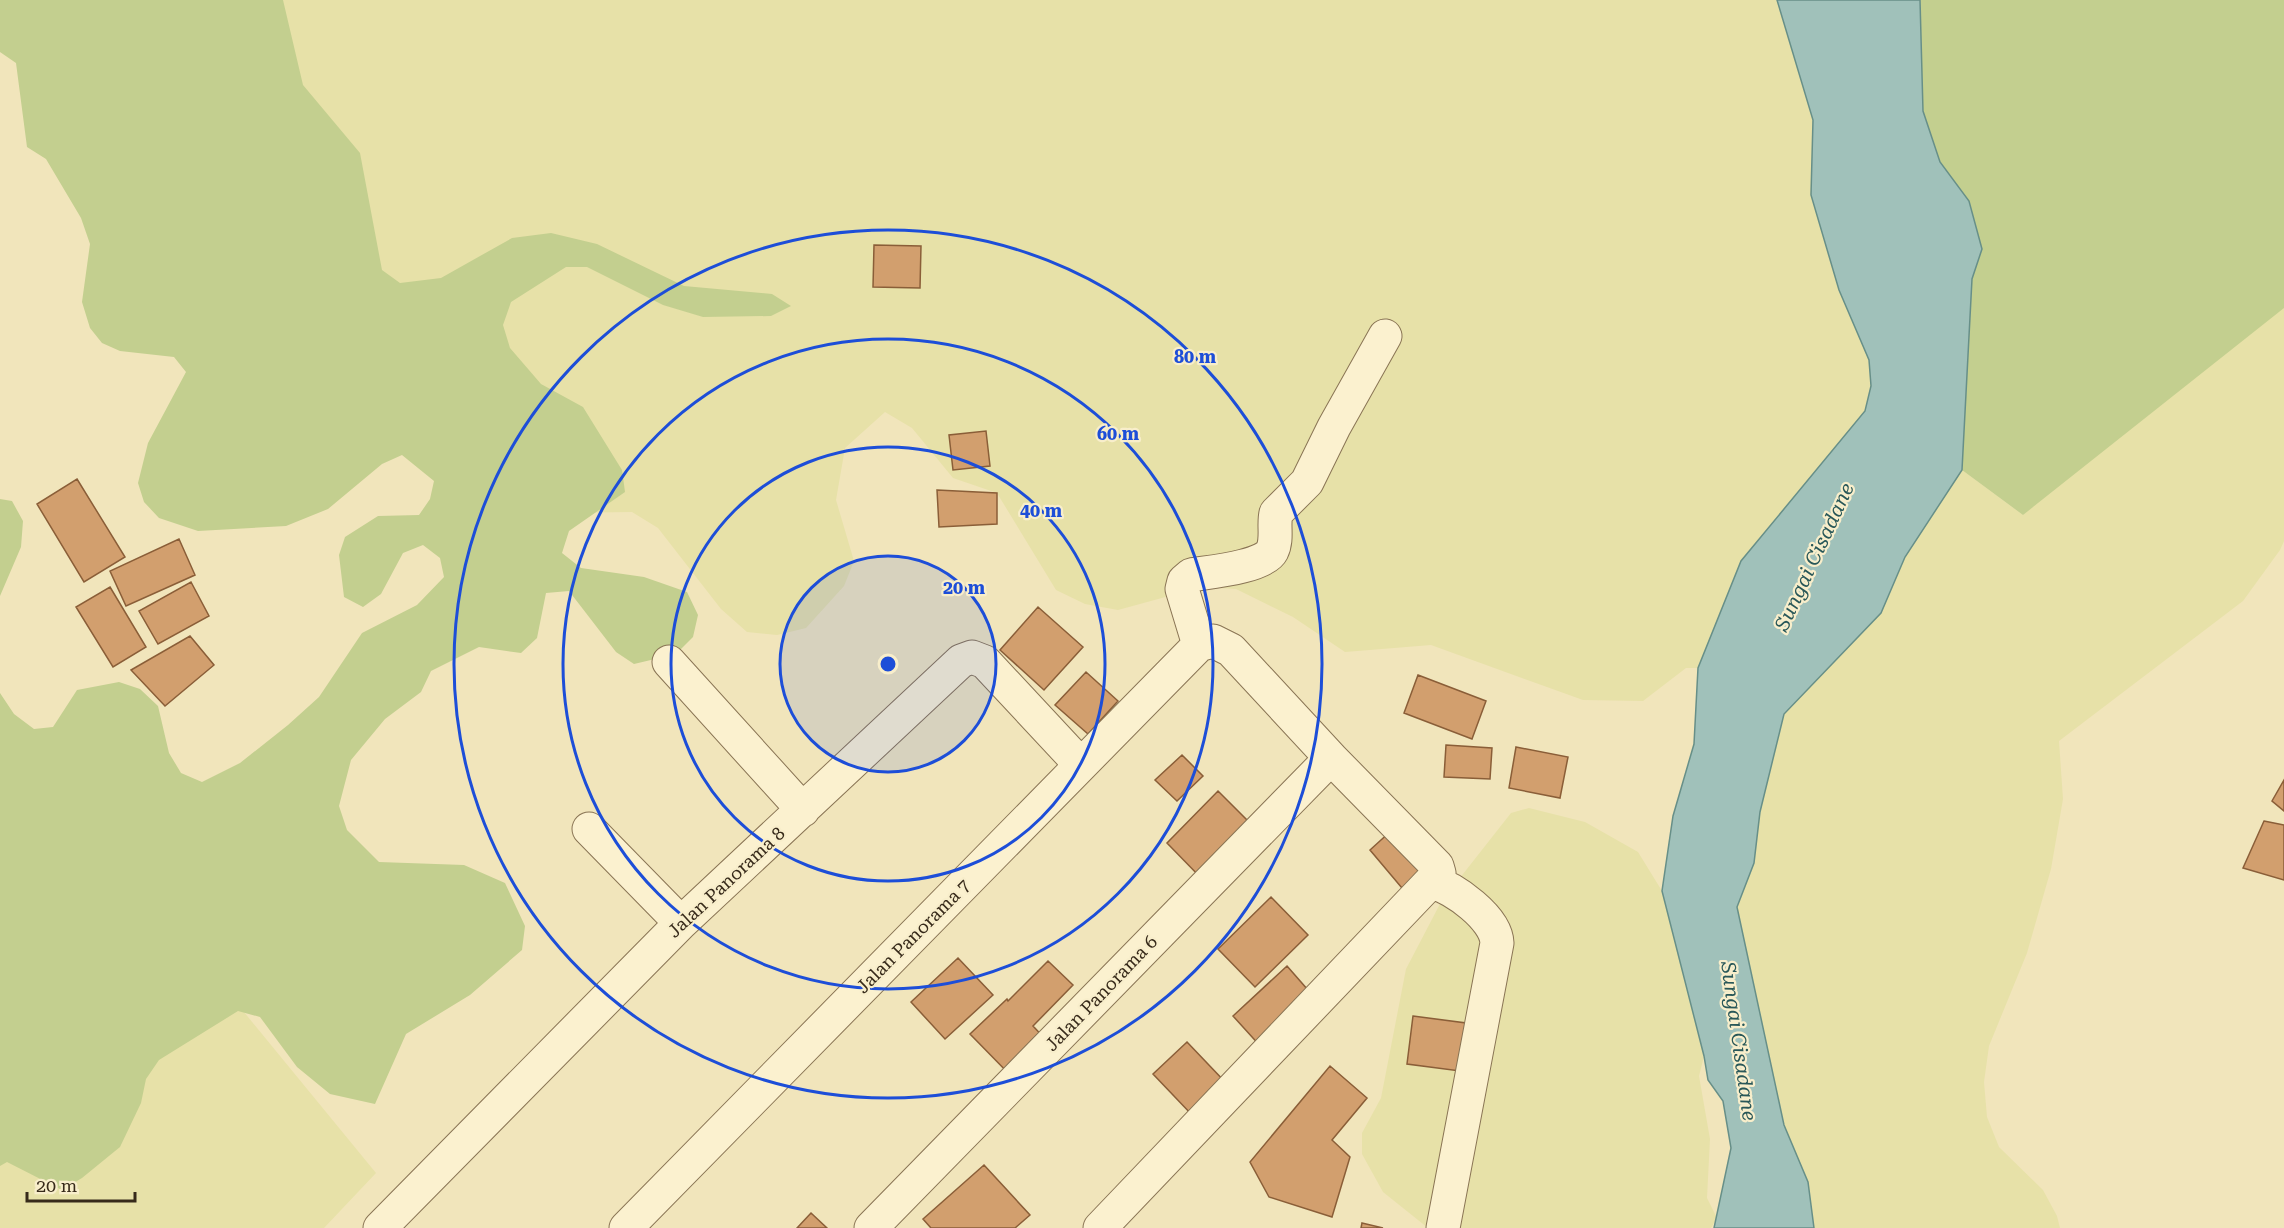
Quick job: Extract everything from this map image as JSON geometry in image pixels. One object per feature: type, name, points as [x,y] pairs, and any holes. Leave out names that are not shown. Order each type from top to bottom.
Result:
[{"type":"street","points":[[1100,1228],[1439,873],[1437,866],[1331,758],[1231,650],[1213,641],[1199,645],[1182,589],[1184,581],[1191,575],[1259,562],[1272,552],[1276,534],[1276,513],[1307,482],[1334,427],[1385,336]]},
{"type":"street","name":"Jalan Panorama 7","points":[[626,1228],[1199,645]]},
{"type":"street","name":"Jalan Panorama 8","points":[[380,1228],[681,923],[961,661],[972,657],[985,662],[1081,765]]},
{"type":"street","points":[[669,662],[803,810]]},
{"type":"street","name":"Jalan Panorama 6","points":[[871,1228],[1331,758]]},
{"type":"street","points":[[589,829],[681,923]]},
{"type":"street","points":[[1432,882],[1453,890],[1474,907],[1494,933],[1497,943],[1443,1228]]},
{"type":"shaded area","points":[[15,0],[1777,0],[1813,120],[1811,195],[1839,290],[1869,360],[1871,386],[1865,411],[1741,561],[1698,668],[1686,668],[1643,701],[1583,700],[1431,645],[1345,652],[1293,617],[1236,589],[1202,587],[1118,610],[1085,604],[1056,590],[997,493],[953,478],[912,428],[885,412],[845,448],[836,500],[854,561],[844,586],[806,628],[777,635],[747,632],[721,609],[658,528],[632,512],[557,513]]},
{"type":"shaded area","points":[[2284,190],[2284,541],[2243,601],[2059,741],[2063,799],[2051,869],[2027,953],[1989,1046],[1984,1082],[1987,1117],[1999,1147],[2043,1190],[2057,1216],[2060,1228],[1814,1228],[1808,1182],[1784,1125],[1737,907],[1754,863],[1760,812],[1784,714],[1881,613],[1905,557],[1962,470],[2023,515]]},
{"type":"shaded area","points":[[1529,808],[1585,822],[1638,852],[1662,891],[1704,1056],[1699,1076],[1710,1139],[1707,1198],[1717,1218],[1711,1228],[1428,1228],[1383,1192],[1362,1154],[1362,1133],[1381,1098],[1406,969],[1441,902],[1511,813]]},
{"type":"shaded area","points":[[166,917],[376,1173],[324,1228],[0,1228],[0,1060]]},
{"type":"green space","points":[[0,0],[283,0],[303,85],[360,153],[382,270],[400,283],[441,278],[512,238],[551,233],[597,244],[684,286],[772,294],[791,306],[771,316],[703,317],[663,305],[587,267],[566,267],[511,302],[503,325],[510,348],[541,384],[583,407],[622,470],[625,492],[569,531],[562,553],[581,568],[644,577],[687,592],[698,615],[693,637],[676,654],[634,664],[616,652],[569,591],[546,593],[537,638],[521,653],[479,647],[431,671],[421,692],[385,719],[351,760],[339,806],[347,830],[379,862],[464,865],[505,883],[525,926],[522,950],[470,995],[406,1034],[375,1104],[330,1094],[297,1067],[260,1017],[238,1011],[159,1060],[146,1079],[141,1103],[120,1147],[82,1178],[62,1190],[7,1162],[0,1166],[0,693],[14,714],[34,729],[53,727],[77,690],[119,682],[140,689],[158,706],[169,753],[181,773],[202,782],[240,763],[288,725],[319,697],[362,633],[417,605],[444,577],[440,558],[423,545],[403,553],[381,594],[363,607],[344,597],[339,555],[345,537],[378,516],[419,515],[430,499],[434,481],[402,455],[382,464],[328,509],[286,526],[198,531],[159,518],[144,502],[138,483],[148,443],[186,372],[174,357],[120,351],[102,343],[90,328],[82,302],[90,244],[81,218],[46,159],[27,147],[16,63],[0,52]]},
{"type":"green space","points":[[1920,0],[2284,0],[2284,308],[2023,515],[1962,470],[1972,279],[1982,249],[1969,201],[1940,162],[1923,111]]},
{"type":"green space","points":[[0,499],[12,501],[23,521],[21,547],[0,596]]},
{"type":"water","name":"Sungai Cisadane","points":[[1777,0],[1920,0],[1923,111],[1940,162],[1969,201],[1982,249],[1972,279],[1962,470],[1905,557],[1881,613],[1784,714],[1760,812],[1754,863],[1737,907],[1784,1125],[1808,1182],[1814,1228],[1714,1228],[1731,1148],[1723,1101],[1708,1080],[1662,891],[1673,816],[1694,744],[1698,668],[1741,561],[1865,411],[1871,386],[1869,360],[1839,290],[1811,195],[1813,120]]},
{"type":"building","points":[[874,245],[921,246],[920,288],[873,287]]},
{"type":"building","points":[[986,431],[990,466],[953,470],[949,435]]},
{"type":"building","points":[[77,479],[125,557],[84,582],[37,504]]},
{"type":"building","points":[[937,490],[997,493],[997,524],[939,527]]},
{"type":"building","points":[[179,539],[195,575],[126,606],[110,571]]},
{"type":"building","points":[[191,582],[209,616],[158,644],[139,611]]},
{"type":"building","points":[[110,587],[146,647],[113,667],[76,607]]},
{"type":"building","points":[[1038,607],[1083,647],[1044,690],[1000,650]]},
{"type":"building","points":[[190,636],[214,665],[165,706],[131,670]]},
{"type":"building","points":[[1086,672],[1118,701],[1088,734],[1055,705]]},
{"type":"building","points":[[1418,675],[1486,701],[1472,739],[1404,713]]},
{"type":"building","points":[[1446,745],[1492,748],[1490,779],[1444,777]]},
{"type":"building","points":[[1516,747],[1568,757],[1560,798],[1509,788]]},
{"type":"building","points":[[1182,755],[1203,776],[1177,801],[1155,780]]},
{"type":"building","points":[[2284,780],[2284,811],[2272,801]]},
{"type":"building","points":[[1218,791],[1254,827],[1203,880],[1167,843]]},
{"type":"building","points":[[2264,821],[2284,825],[2284,880],[2243,868]]},
{"type":"building","points":[[1393,829],[1431,874],[1407,894],[1370,850]]},
{"type":"building","points":[[1271,897],[1308,935],[1255,987],[1218,949]]},
{"type":"building","points":[[958,958],[993,995],[945,1039],[911,1002]]},
{"type":"building","points":[[1048,961],[1073,985],[1033,1026],[1050,1044],[1014,1079],[970,1034],[1007,999],[1008,1001]]},
{"type":"building","points":[[1287,966],[1315,998],[1262,1048],[1233,1016]]},
{"type":"building","points":[[1413,1016],[1466,1023],[1460,1071],[1407,1064]]},
{"type":"building","points":[[1187,1042],[1227,1084],[1193,1116],[1153,1074]]},
{"type":"building","points":[[1330,1066],[1367,1098],[1332,1140],[1350,1157],[1332,1217],[1269,1197],[1250,1162]]},
{"type":"building","points":[[984,1165],[1030,1215],[1015,1228],[931,1228],[923,1219]]},
{"type":"building","points":[[811,1213],[827,1228],[797,1228]]},
{"type":"building","points":[[1362,1223],[1383,1228],[1361,1228]]}]
